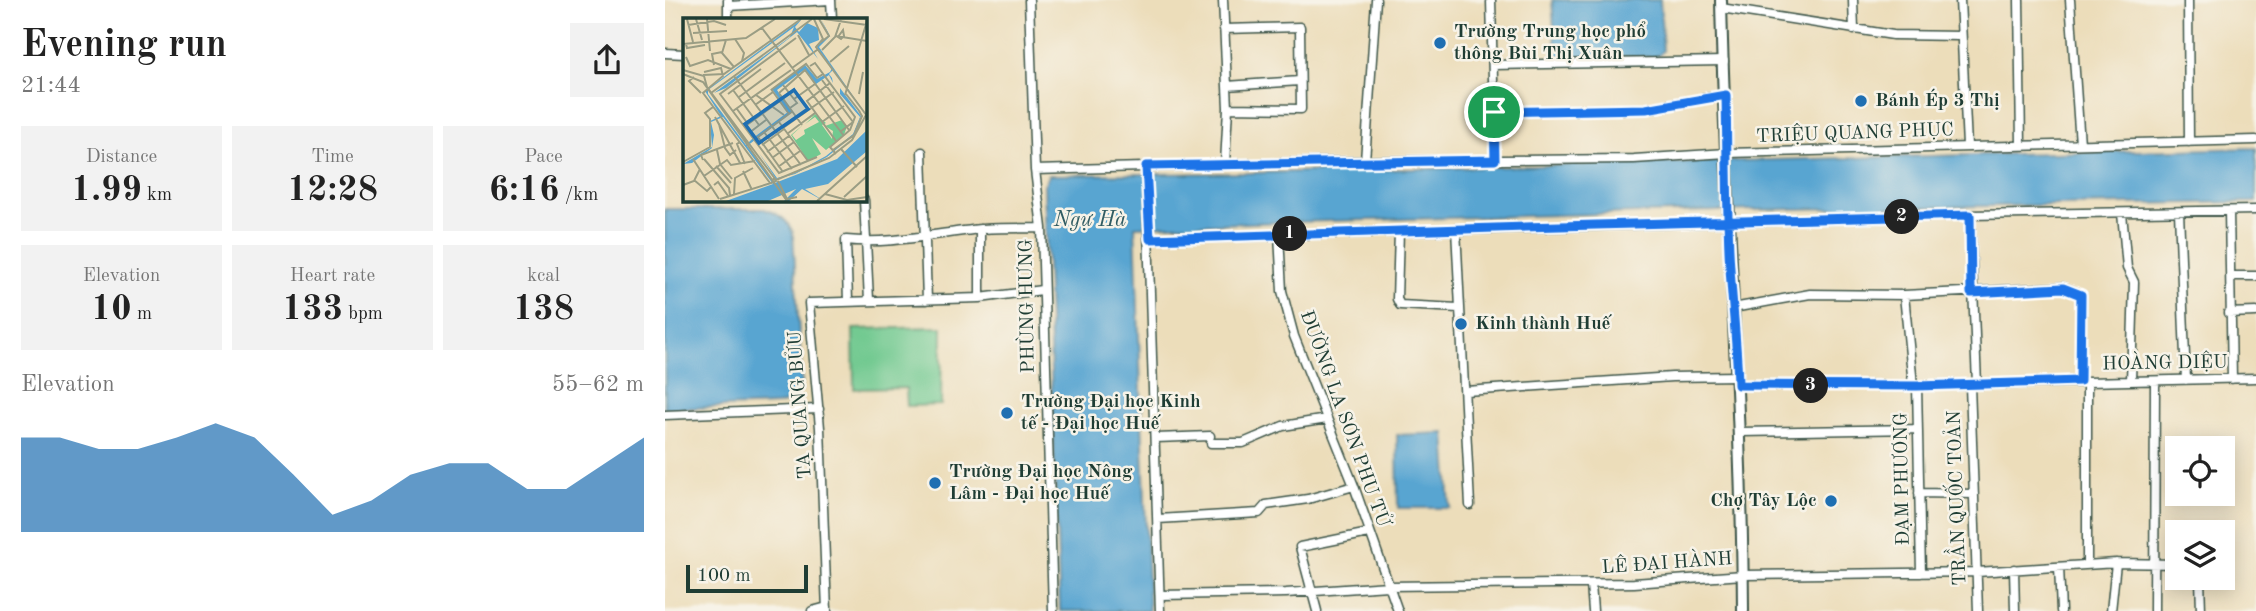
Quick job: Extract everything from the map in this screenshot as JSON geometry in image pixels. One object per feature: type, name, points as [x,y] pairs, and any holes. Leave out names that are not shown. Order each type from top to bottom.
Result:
[{"type":"main road","points":[[1721,4],[1728,220],[1740,432],[1744,611]]},
{"type":"street","points":[[728,3],[831,0],[832,18]]},
{"type":"street","name":"PHÙNG HƯNG","points":[[1029,0],[1035,170],[1042,228],[1053,611]]},
{"type":"street","points":[[1223,0],[1228,108],[1225,164]]},
{"type":"street","points":[[1365,161],[1376,0]]},
{"type":"street","points":[[1491,0],[1495,160]]},
{"type":"street","points":[[1853,0],[1854,30]]},
{"type":"street","points":[[1960,0],[1967,146]]},
{"type":"street","points":[[2019,0],[2021,145]]},
{"type":"street","points":[[2070,0],[2080,144]]},
{"type":"street","points":[[2188,0],[2189,142]]},
{"type":"street","points":[[1721,4],[1854,30],[1893,35],[1962,36]]},
{"type":"street","points":[[1224,29],[1300,27],[1301,109],[1228,108]]},
{"type":"street","points":[[665,53],[683,54]]},
{"type":"street","points":[[1493,65],[1724,61]]},
{"type":"street","points":[[1227,86],[1300,81]]},
{"type":"street","points":[[1494,112],[1646,109],[1726,95]]},
{"type":"street","name":"TRIỆU QUANG PHỤC","points":[[1035,170],[1365,161],[1727,157],[1967,146],[2256,140]]},
{"type":"street","points":[[922,152],[927,300]]},
{"type":"street","points":[[1146,169],[1160,611]]},
{"type":"street","points":[[864,201],[869,300]]},
{"type":"street","points":[[1150,239],[1728,220],[2256,210]]},
{"type":"street","points":[[2229,211],[2232,276],[2228,313],[2232,379]]},
{"type":"street","points":[[2179,212],[2186,380]]},
{"type":"street","points":[[2122,213],[2127,268],[2134,282],[2131,381]]},
{"type":"street","name":"TRẦN QUỐC TOẢN","points":[[1970,215],[1977,611]]},
{"type":"street","points":[[848,301],[846,240],[866,242],[927,238],[980,229],[1042,228]]},
{"type":"street","points":[[980,229],[980,298]]},
{"type":"street","points":[[1455,229],[1458,307],[1466,391],[1470,505]]},
{"type":"street","points":[[1399,231],[1397,299],[1400,304],[1458,307]]},
{"type":"street","name":"ĐƯỜNG LA SƠN PHU TỬ","points":[[1279,234],[1282,291],[1287,313],[1354,486],[1398,611]]},
{"type":"street","points":[[2232,276],[2256,276]]},
{"type":"street","points":[[1733,308],[1810,294],[1904,295],[2063,288],[2081,295],[2087,564]]},
{"type":"street","name":"TẠ QUANG BỬU","points":[[827,609],[819,409],[809,303],[980,298],[1042,290]]},
{"type":"street","name":"ĐẠM PHƯƠNG","points":[[1904,295],[1915,386],[1921,573]]},
{"type":"street","points":[[2228,313],[2256,312]]},
{"type":"street","name":"HOÀNG DIỆU","points":[[1466,391],[1672,377],[1915,386],[2256,378]]},
{"type":"street","points":[[2154,611],[2155,381]]},
{"type":"street","points":[[665,415],[819,409]]},
{"type":"street","points":[[1156,438],[1243,443],[1283,426],[1327,419]]},
{"type":"street","points":[[1740,432],[1917,429]]},
{"type":"street","points":[[1158,519],[1259,513],[1266,505],[1308,499],[1354,486]]},
{"type":"street","points":[[1919,493],[1974,494]]},
{"type":"street","points":[[1317,611],[1309,592],[1300,547],[1369,533]]},
{"type":"street","points":[[2111,611],[2116,563]]},
{"type":"street","name":"LÊ ĐẠI HÀNH","points":[[1160,595],[1309,592],[1388,586],[1591,584],[1743,575],[1977,572],[2116,563],[2165,564]]},
{"type":"street","points":[[2059,567],[2061,611]]},
{"type":"street","points":[[2014,569],[2015,611]]},
{"type":"street","points":[[1591,584],[1593,611]]},
{"type":"street","points":[[2200,590],[2201,611]]},
{"type":"street","points":[[812,611],[827,609]]},
{"type":"green space","points":[[942,327],[941,405],[907,406],[906,388],[854,389],[853,329]]},
{"type":"water","points":[[1552,0],[1660,0],[1663,51],[1656,57],[1556,56]]},
{"type":"water","name":"Ngự Hà","points":[[2256,148],[2256,202],[1794,209],[1135,226],[1149,611],[1060,611],[1044,185],[1049,175],[1248,173]]},
{"type":"water","points":[[665,209],[764,209],[778,215],[788,224],[793,233],[802,384],[792,400],[778,405],[665,409]]},
{"type":"water","points":[[1445,433],[1450,508],[1398,508],[1397,435]]},
{"type":"place","name":"Trường Trung học phổ thông Bùi Thị Xuân","points":[[1440,43]]},
{"type":"place","name":"Bánh Ép 3 Thị","points":[[1861,101]]},
{"type":"place","name":"Kinh thành Huế","points":[[1461,324]]},
{"type":"place","name":"Trường Đại học Kinh tế - Đại học Huế","points":[[1007,413]]},
{"type":"place","name":"Trường Đại học Nông Lâm - Đại học Huế","points":[[935,483]]},
{"type":"place","name":"Chợ Tây Lộc","points":[[1831,501]]},
{"type":"route","points":[[1494,112],[1495,160],[1146,166],[1150,239],[1399,231],[1674,223],[1728,222],[1970,215],[1971,293],[2063,288],[2081,295],[2080,381],[1917,386],[1738,385],[1729,250],[1728,222],[1726,95],[1646,109],[1494,112]]}]
